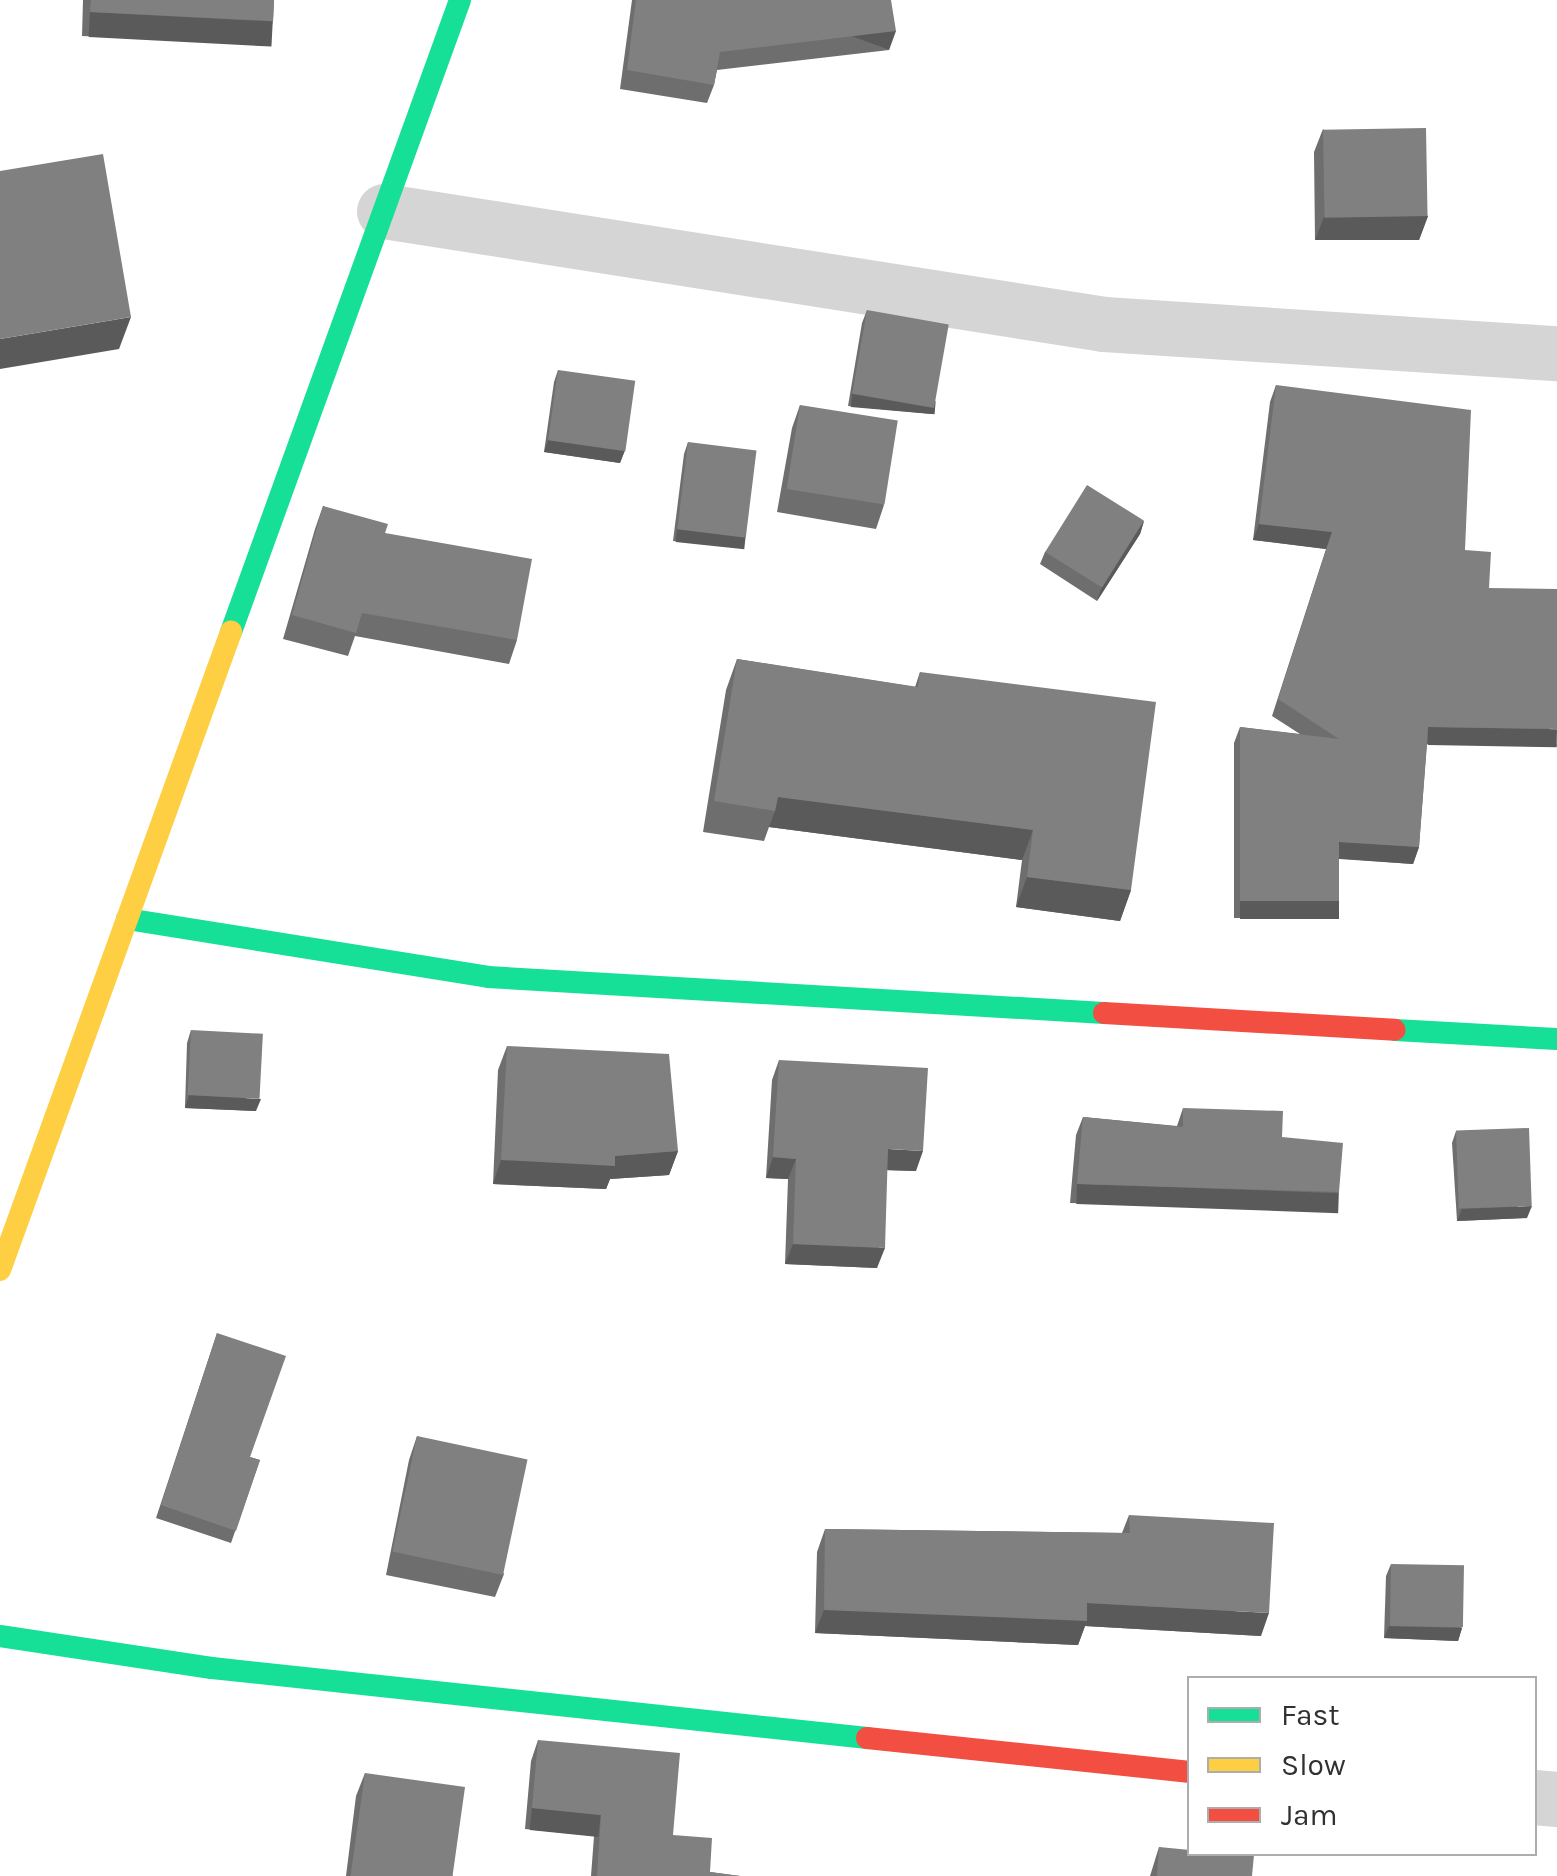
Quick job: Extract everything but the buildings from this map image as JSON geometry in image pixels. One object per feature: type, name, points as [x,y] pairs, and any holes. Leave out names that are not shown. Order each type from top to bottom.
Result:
[{"type":"street","points":[[0,1270],[460,0]]},
{"type":"street","points":[[384,211],[1104,324],[1557,353]]},
{"type":"street","points":[[127,919],[488,978],[1557,1040]]},
{"type":"street","points":[[0,1636],[212,1668],[1187,1772]]},
{"type":"traffic: fast","points":[[231,632],[460,0]]},
{"type":"traffic: fast","points":[[127,919],[488,977],[1104,1013]]},
{"type":"traffic: fast","points":[[1395,1030],[1557,1039]]},
{"type":"traffic: fast","points":[[0,1636],[212,1668],[867,1738]]},
{"type":"traffic: slow","points":[[0,1270],[231,632]]},
{"type":"traffic: jam","points":[[1104,1013],[1395,1030]]},
{"type":"traffic: jam","points":[[867,1738],[1187,1772]]}]
